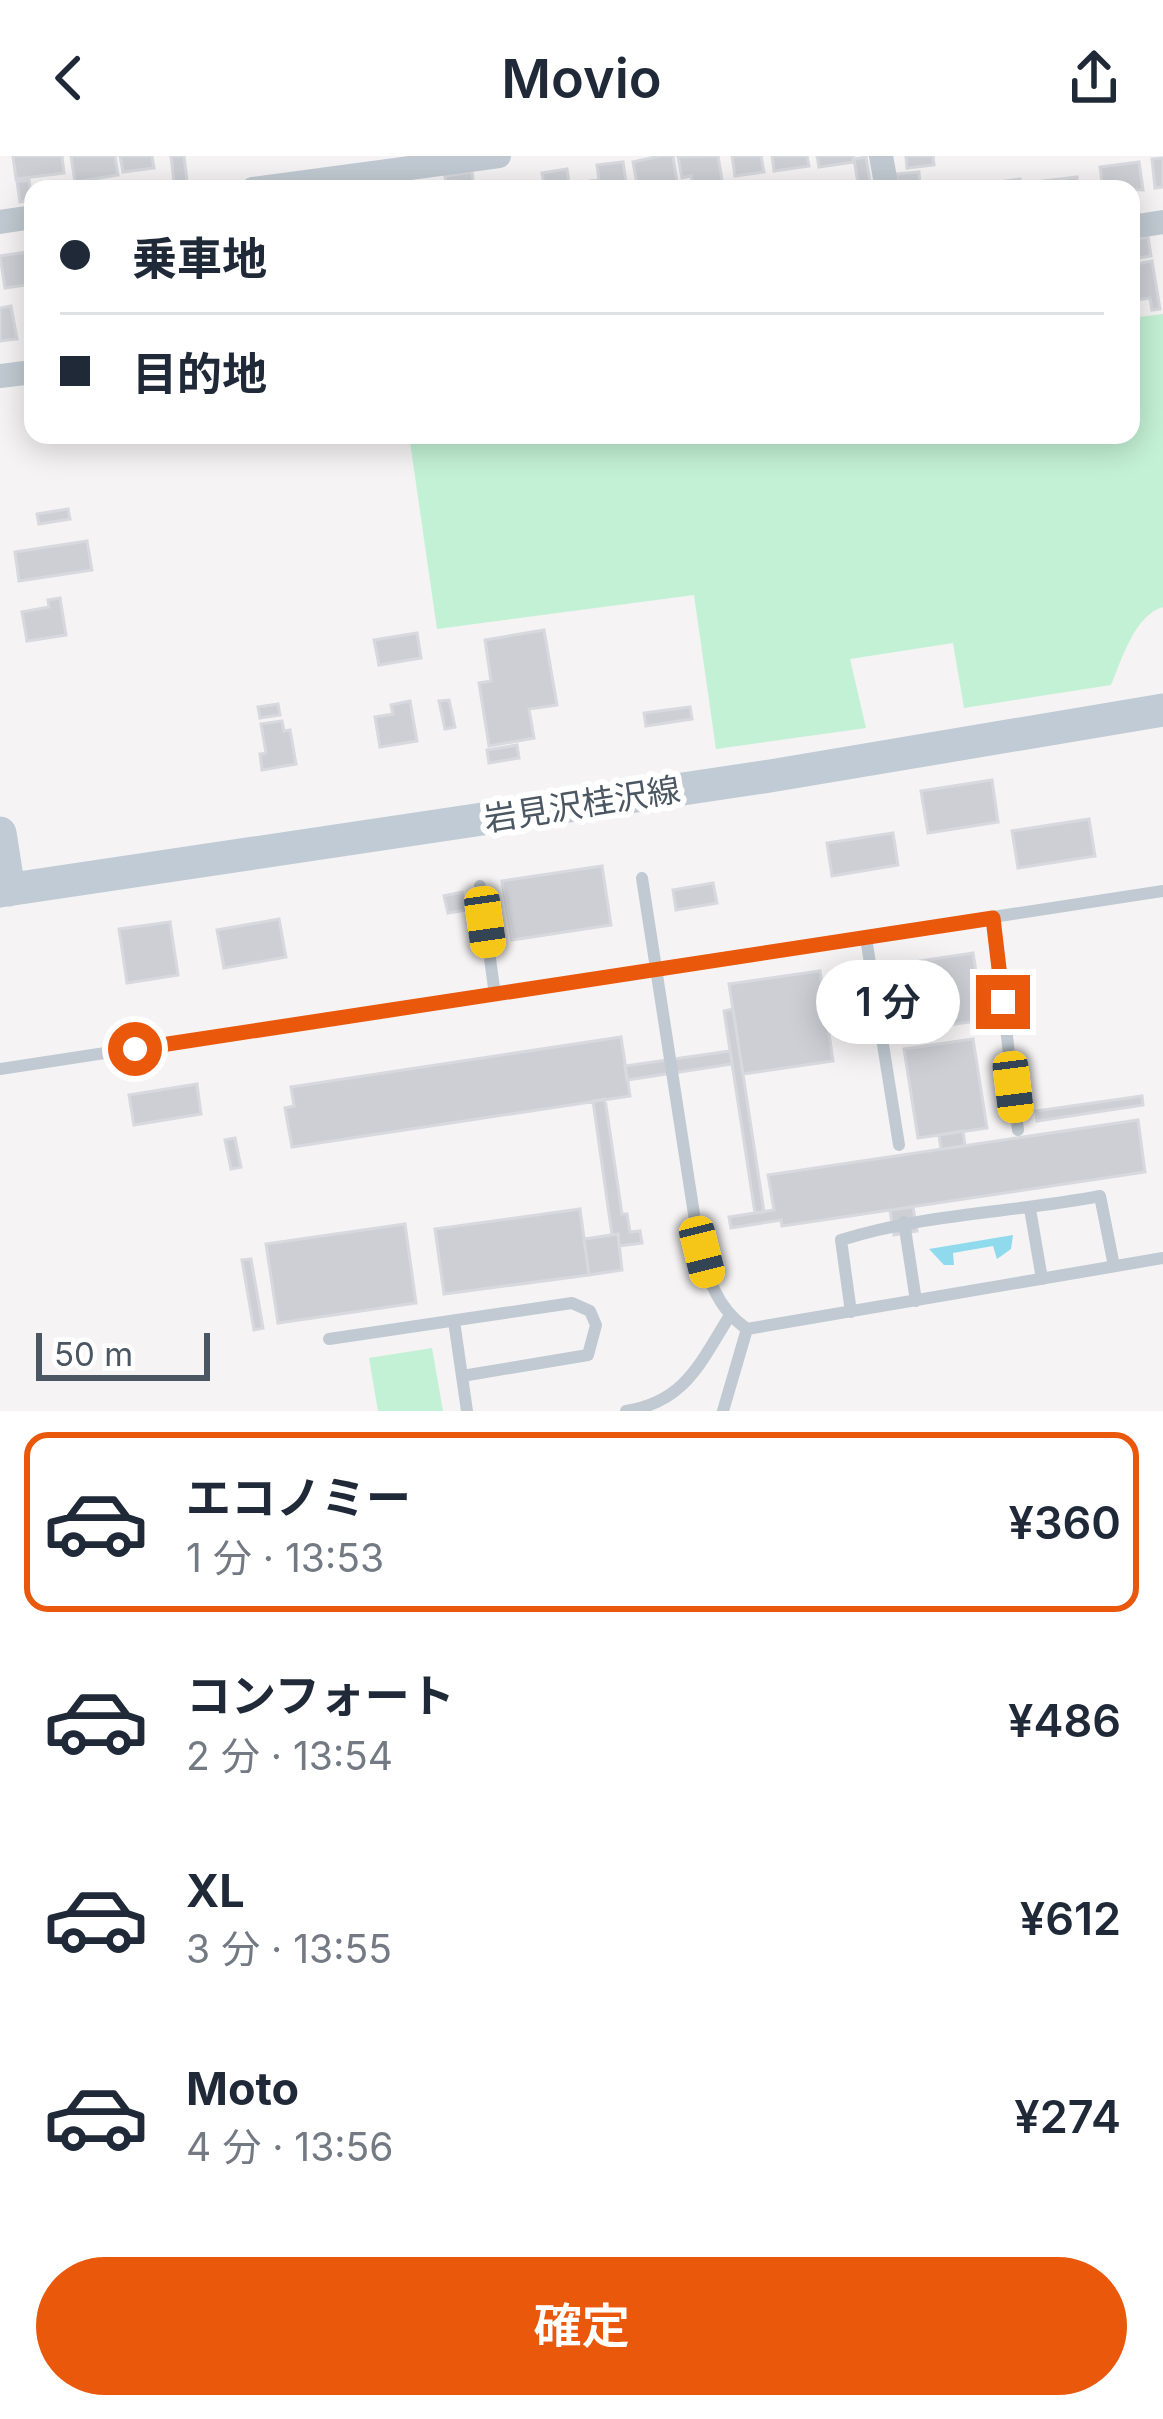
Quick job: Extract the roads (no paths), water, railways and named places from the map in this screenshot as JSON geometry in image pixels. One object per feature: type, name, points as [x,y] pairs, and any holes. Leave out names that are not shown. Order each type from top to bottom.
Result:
[{"type":"main road","name":"岩見沢桂沢線","points":[[5,891],[770,776],[1163,710]]},
{"type":"main road","points":[[0,833],[5,891]]},
{"type":"street","points":[[322,180],[499,156]]},
{"type":"lane","points":[[642,878],[696,1227],[708,1277],[729,1317],[747,1329],[1163,1258]]},
{"type":"lane","points":[[480,886],[495,995]]},
{"type":"lane","points":[[0,1070],[1163,891]]},
{"type":"lane","points":[[993,918],[1018,1130]]},
{"type":"lane","points":[[866,938],[899,1145]]},
{"type":"lane","points":[[851,1312],[841,1240],[904,1222],[1030,1209],[1100,1196],[1114,1266]]},
{"type":"lane","points":[[1030,1209],[1042,1279]]},
{"type":"lane","points":[[904,1222],[916,1301]]},
{"type":"lane","points":[[328,1339],[572,1303],[590,1311],[596,1324],[588,1355],[462,1376]]},
{"type":"lane","points":[[626,1411],[671,1397],[729,1317]]},
{"type":"lane","points":[[454,1322],[467,1411]]},
{"type":"lane","points":[[723,1411],[747,1329]]},
{"type":"water","points":[[1013,1235],[1011,1249],[997,1259],[993,1246],[953,1253],[954,1265],[944,1265],[929,1249]]}]
